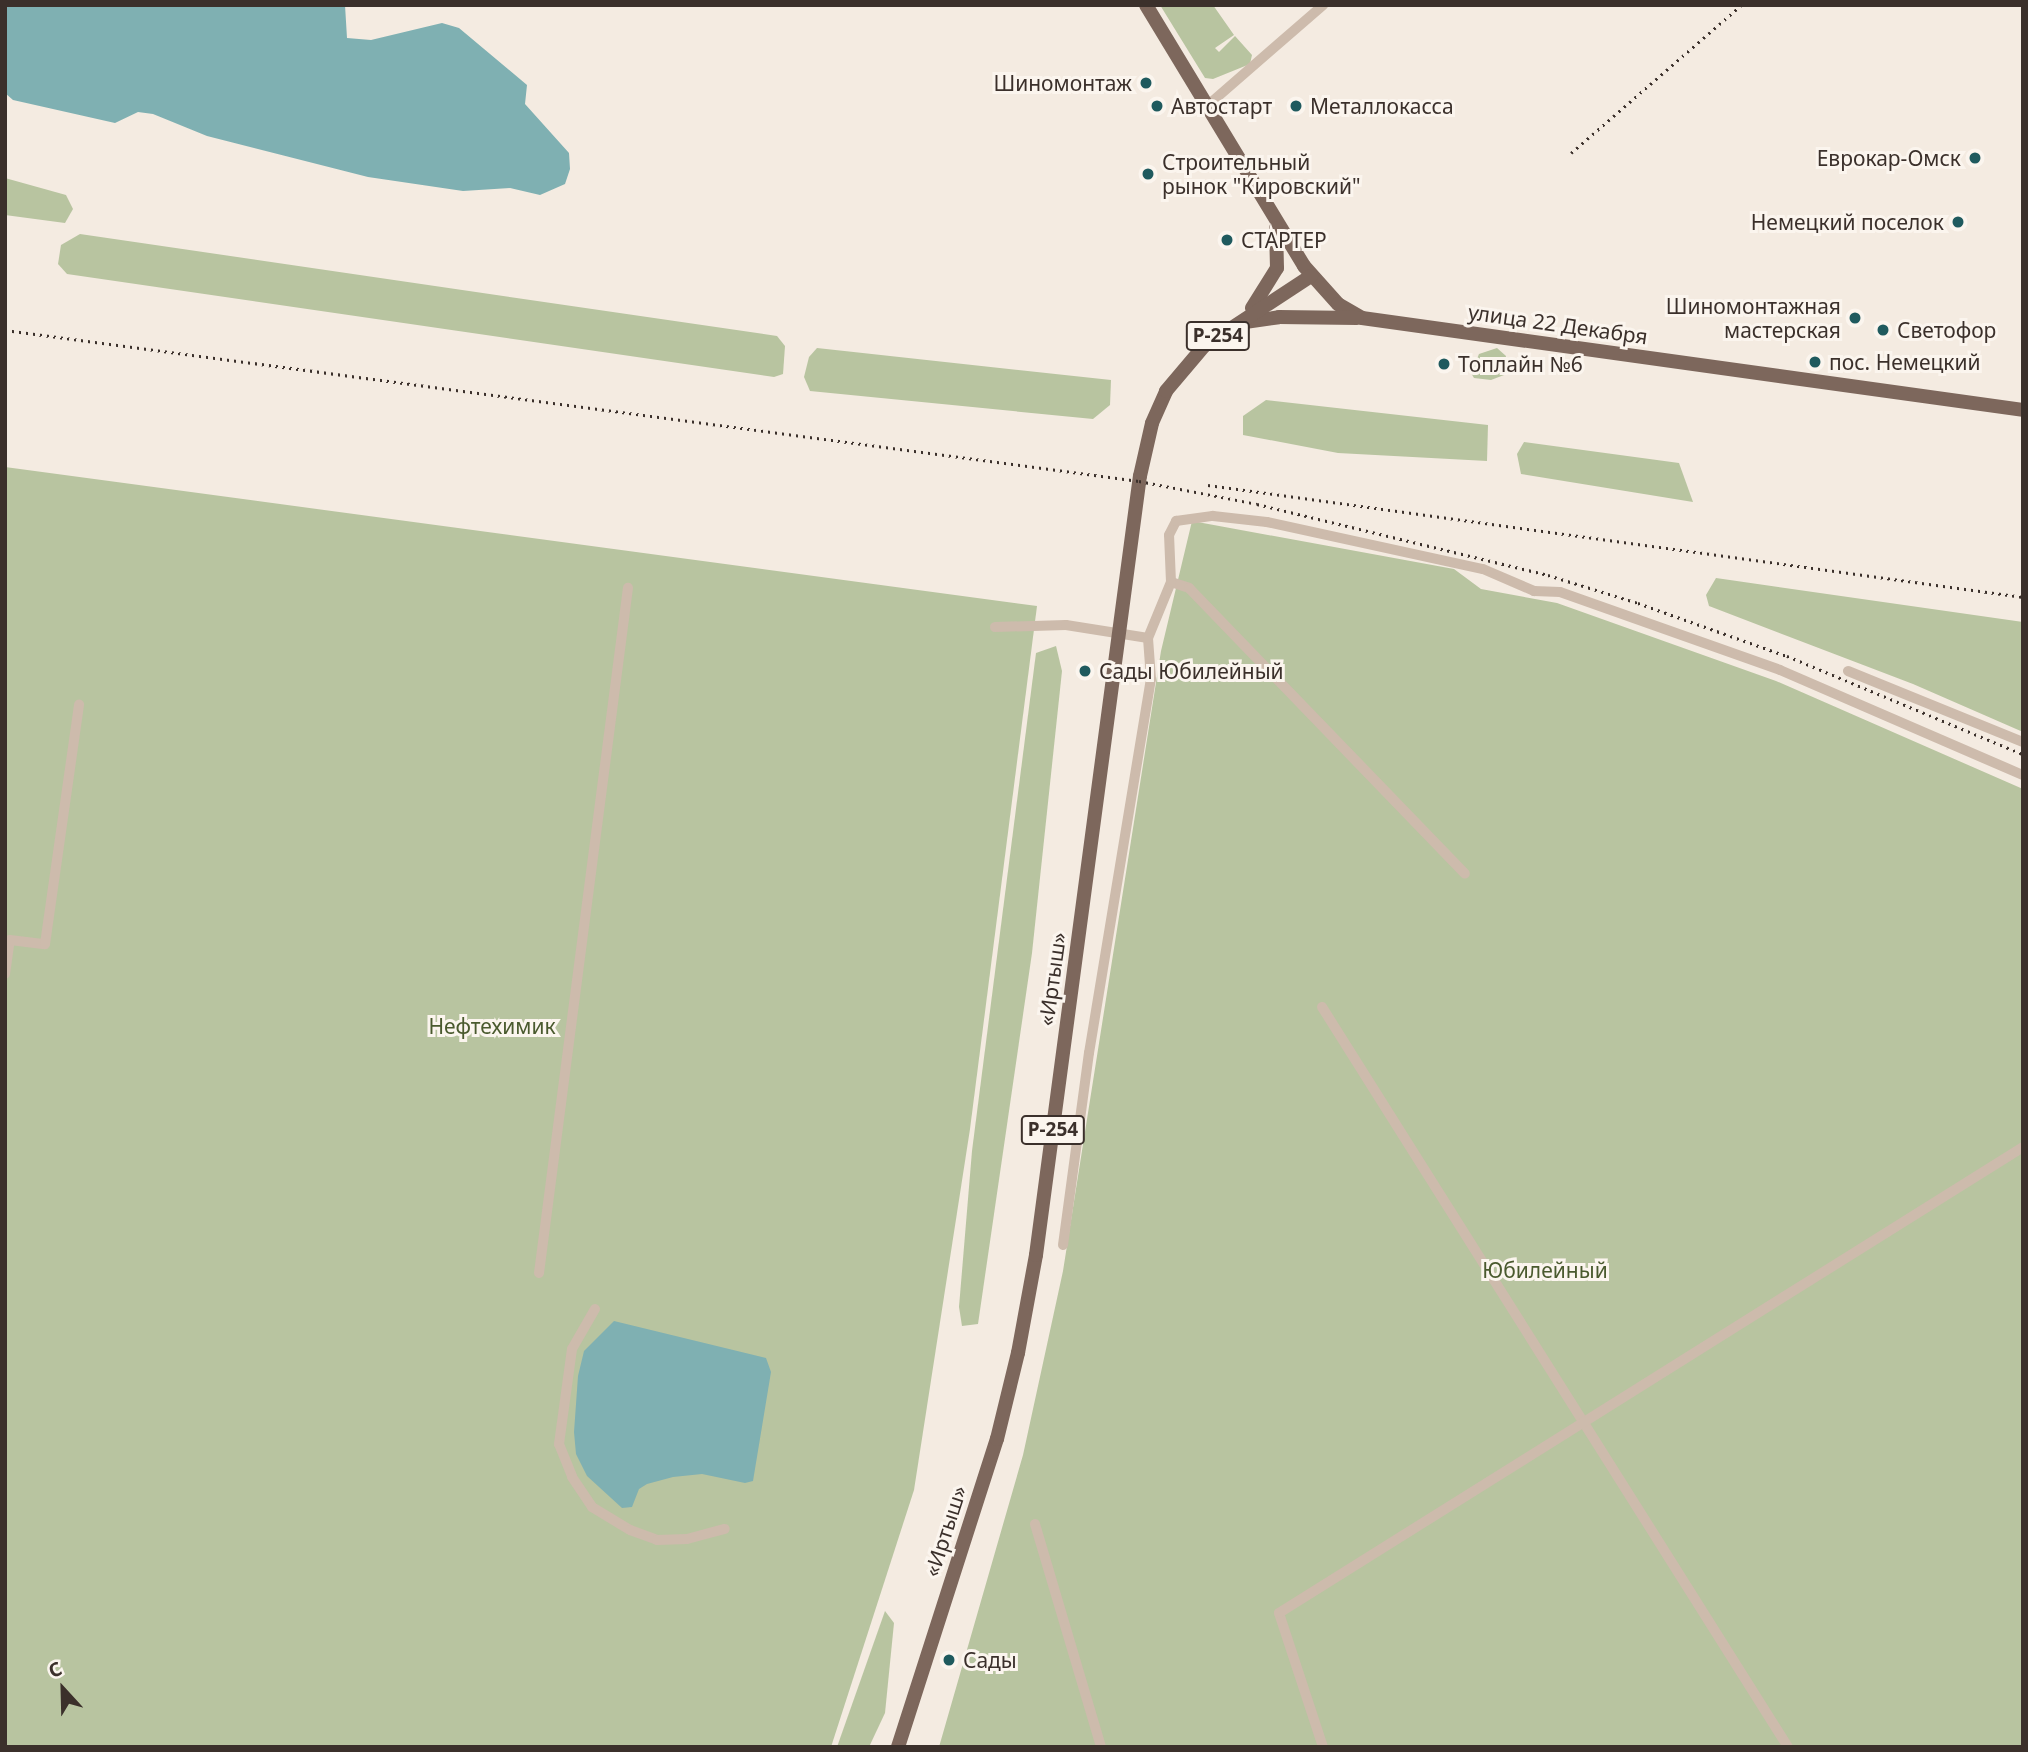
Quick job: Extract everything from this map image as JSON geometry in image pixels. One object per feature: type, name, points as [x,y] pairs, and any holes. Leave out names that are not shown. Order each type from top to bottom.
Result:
[{"type":"main road","name":"улица 22 Декабря","points":[[1146,5],[1311,276],[1338,304],[1362,318],[2023,410]]},
{"type":"main road","points":[[1233,325],[1258,302],[1277,268],[1279,246],[1273,216]]},
{"type":"main road","name":"«Иртыш»","points":[[898,1747],[997,1439],[1018,1353],[1039,1228],[1140,476],[1152,423],[1166,391],[1186,363],[1233,325],[1311,276]]},
{"type":"main road","points":[[1233,325],[1279,317],[1362,318]]},
{"type":"street","points":[[1207,106],[1323,5]]},
{"type":"street","points":[[1063,1245],[1089,1053],[1151,679],[1148,638],[1171,582],[1169,535],[1175,521],[1189,516],[1267,522],[1483,569],[1534,591],[1560,592],[1639,617],[1780,670],[2023,775]]},
{"type":"street","points":[[1171,582],[1189,588],[1465,874]]},
{"type":"street","points":[[539,1273],[628,589]]},
{"type":"street","points":[[995,627],[1066,625],[1148,638]]},
{"type":"street","points":[[1848,671],[2023,742]]},
{"type":"street","points":[[5,974],[10,940],[45,944],[79,704]]},
{"type":"street","points":[[1322,1007],[1787,1747]]},
{"type":"street","points":[[1323,1747],[1279,1613],[1583,1420],[2023,1147]]},
{"type":"street","points":[[595,1309],[572,1349],[559,1444],[572,1477],[592,1507],[630,1530],[657,1540],[687,1539],[725,1529]]},
{"type":"street","points":[[1035,1524],[1101,1747]]},
{"type":"green space","points":[[1160,5],[1213,5],[1234,35],[1215,48],[1219,52],[1235,36],[1252,55],[1250,64],[1213,79],[1205,78]]},
{"type":"green space","points":[[5,178],[66,195],[73,209],[65,223],[5,215]]},
{"type":"green space","points":[[80,234],[777,336],[785,346],[783,374],[774,377],[67,274],[58,264],[61,245]]},
{"type":"green space","points":[[817,348],[1111,380],[1110,405],[1093,419],[810,391],[804,377],[809,357]]},
{"type":"green space","points":[[1497,348],[1506,356],[1504,375],[1491,380],[1474,378],[1471,373],[1479,354]]},
{"type":"green space","points":[[1266,400],[1488,425],[1487,461],[1338,453],[1243,435],[1243,416]]},
{"type":"green space","points":[[1524,442],[1679,463],[1693,502],[1521,474],[1517,454]]},
{"type":"green space","name":"Нефтехимик","points":[[5,467],[1037,606],[970,1129],[914,1490],[831,1747],[5,1747]]},
{"type":"green space","name":"Юбилейный","points":[[1192,521],[1454,569],[1481,589],[1557,603],[1776,681],[2023,789],[2023,1747],[939,1747],[1023,1455],[1063,1271],[1161,651]]},
{"type":"green space","points":[[1716,578],[2023,622],[2023,732],[1913,684],[1709,606],[1706,595]]},
{"type":"green space","points":[[1056,646],[1062,671],[1032,953],[978,1324],[962,1326],[959,1307],[972,1151],[1036,653]]},
{"type":"green space","points":[[885,1611],[894,1623],[885,1713],[869,1747],[837,1747]]},
{"type":"water","points":[[5,5],[345,5],[347,38],[371,40],[442,23],[459,28],[527,85],[525,104],[569,153],[570,169],[565,184],[540,195],[510,188],[463,191],[368,177],[207,136],[153,114],[138,112],[115,123],[13,100],[5,93]]},
{"type":"water","points":[[614,1321],[766,1358],[771,1372],[753,1481],[745,1483],[702,1474],[673,1477],[647,1484],[639,1489],[632,1507],[622,1508],[587,1476],[576,1454],[574,1432],[578,1376],[584,1351]]},
{"type":"railway","points":[[1571,153],[1741,5]]},
{"type":"railway","points":[[5,330],[1139,481],[1257,504],[1548,575],[1638,603],[1787,656],[2023,754]]},
{"type":"railway","points":[[1208,485],[2023,597]]},
{"type":"place","name":"Шиномонтаж","points":[[1146,83]]},
{"type":"place","name":"Автостарт","points":[[1157,106]]},
{"type":"place","name":"Металлокасса","points":[[1296,106]]},
{"type":"place","name":"Еврокар-Омск","points":[[1975,158]]},
{"type":"place","name":"Строительный рынок \"Кировский\"","points":[[1148,174]]},
{"type":"place","name":"Немецкий поселок","points":[[1958,222]]},
{"type":"place","name":"СТАРТЕР","points":[[1227,240]]},
{"type":"place","name":"Шиномонтажная мастерская","points":[[1855,318]]},
{"type":"place","name":"Светофор","points":[[1883,330]]},
{"type":"place","name":"пос. Немецкий","points":[[1815,362]]},
{"type":"place","name":"Топлайн №6","points":[[1444,364]]},
{"type":"place","name":"Сады Юбилейный","points":[[1085,671]]},
{"type":"place","name":"Сады","points":[[949,1660]]}]
